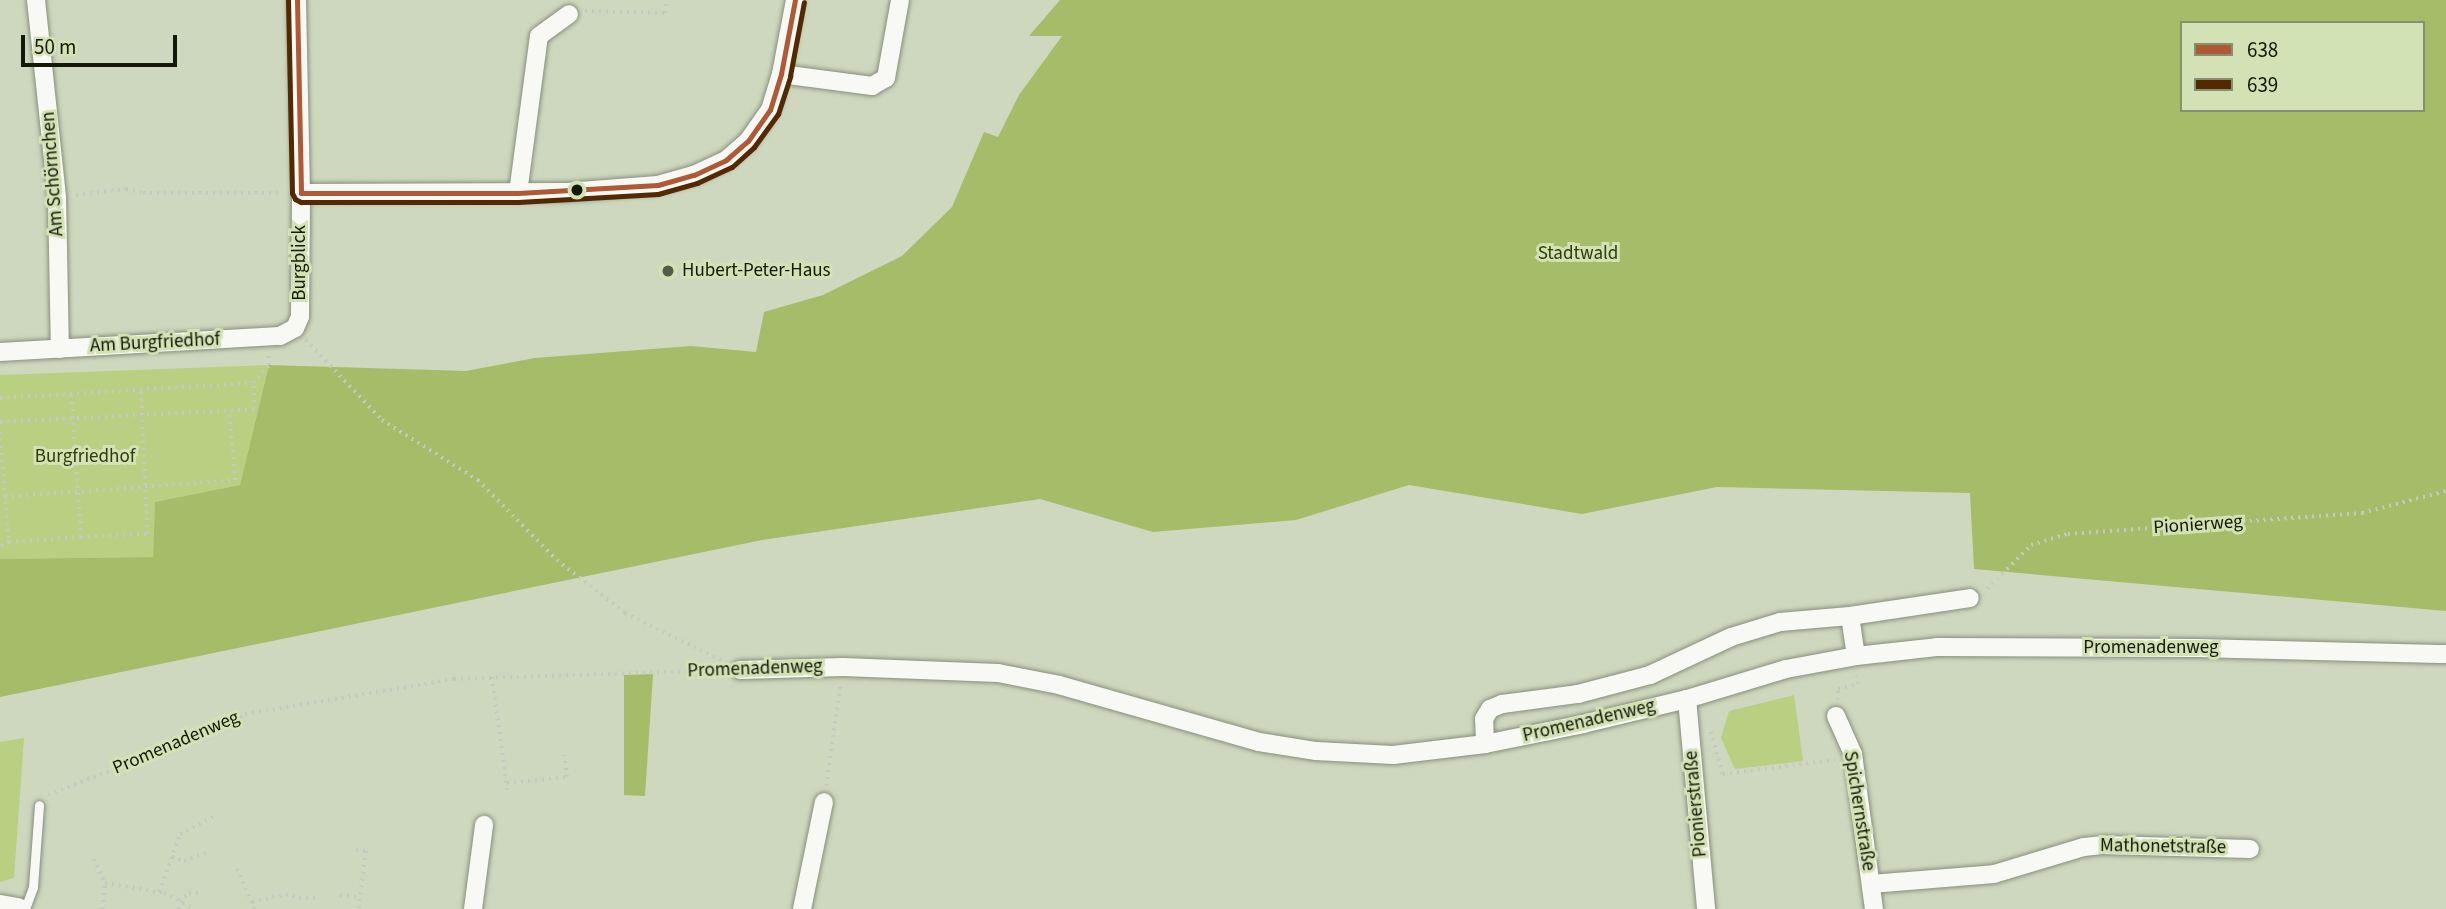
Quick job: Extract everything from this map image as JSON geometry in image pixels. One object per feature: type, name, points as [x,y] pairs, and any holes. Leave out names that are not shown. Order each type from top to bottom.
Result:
[{"type":"street","name":"Am Schörnchen","points":[[36,0],[57,197],[60,349]]},
{"type":"street","name":"Burgblick","points":[[297,0],[301,192],[298,323]]},
{"type":"street","points":[[301,192],[518,193],[626,189],[694,175],[726,160],[748,141],[770,110],[781,75],[795,0]]},
{"type":"street","points":[[781,75],[872,86],[886,78],[900,0]]},
{"type":"street","points":[[518,193],[539,36],[578,12]]},
{"type":"street","name":"Am Burgfriedhof","points":[[0,352],[281,336],[298,323]]},
{"type":"street","name":"Promenadenweg","points":[[1485,744],[1484,719],[1490,709],[1502,704],[1578,694],[1650,675],[1731,637],[1780,622],[1850,616],[1970,598]]},
{"type":"street","points":[[1850,616],[1853,656]]},
{"type":"street","name":"Promenadenweg","points":[[740,670],[843,667],[998,673],[1059,685],[1259,741],[1316,751],[1393,755],[1485,744],[1687,699],[1786,669],[1853,656],[1937,647],[2196,648],[2446,654]]},
{"type":"street","name":"Pionierstraße","points":[[1687,699],[1706,909]]},
{"type":"street","name":"Spichernstraße","points":[[1836,716],[1853,754],[1874,909]]},
{"type":"street","points":[[802,909],[824,802]]},
{"type":"street","points":[[473,909],[484,825]]},
{"type":"street","name":"Mathonetstraße","points":[[1871,884],[1994,874],[2084,846],[2250,849]]},
{"type":"street","points":[[0,906],[18,909]]},
{"type":"lane","points":[[25,909],[33,887],[39,805]]},
{"type":"path","points":[[578,12],[664,13],[666,0]]},
{"type":"path","points":[[57,197],[126,189],[143,193],[301,192]]},
{"type":"path","points":[[298,323],[382,420],[478,480],[556,560],[625,613],[740,670]]},
{"type":"path","points":[[0,422],[254,410],[253,383],[269,365],[266,337]]},
{"type":"path","points":[[0,398],[253,383]]},
{"type":"path","points":[[0,547],[9,542],[147,534],[141,390]]},
{"type":"path","points":[[71,394],[81,537]]},
{"type":"path","points":[[5,497],[235,480],[229,411]]},
{"type":"path","points":[[0,432],[9,542]]},
{"type":"path","name":"Pionierweg","points":[[1970,598],[1985,592],[2031,545],[2068,534],[2362,513],[2446,491]]},
{"type":"path","points":[[1836,716],[1838,688],[1858,684],[1853,656]]},
{"type":"path","points":[[824,802],[843,667]]},
{"type":"path","name":"Promenadenweg","points":[[39,805],[49,795],[202,735],[245,714],[454,679],[740,670]]},
{"type":"path","points":[[492,677],[508,792]]},
{"type":"path","points":[[1688,719],[1706,716],[1723,774],[1839,759],[1853,754]]},
{"type":"path","points":[[507,783],[567,777],[564,755]]},
{"type":"path","points":[[159,892],[180,834],[215,817]]},
{"type":"path","points":[[356,850],[366,851],[359,909]]},
{"type":"path","points":[[172,857],[184,861],[206,853]]},
{"type":"path","points":[[94,859],[105,883],[102,909]]},
{"type":"path","points":[[237,869],[255,909]]},
{"type":"path","points":[[105,883],[159,892],[194,909]]},
{"type":"path","points":[[178,909],[189,893],[201,893]]},
{"type":"path","points":[[252,902],[286,894],[299,898],[316,898]]},
{"type":"path","points":[[340,895],[360,897]]},
{"type":"green space","name":"Stadtwald","points":[[1060,0],[2446,0],[2446,611],[1974,569],[1970,493],[1717,487],[1582,514],[1409,485],[1296,520],[1153,532],[1040,499],[762,540],[0,697],[0,559],[153,557],[155,502],[240,485],[269,365],[466,371],[535,358],[691,346],[756,352],[764,312],[823,295],[902,256],[952,207],[984,132],[998,137],[1019,95],[1062,36],[1029,36]]},
{"type":"green space","name":"Burgfriedhof","points":[[269,365],[240,485],[155,502],[153,557],[0,559],[0,375]]},
{"type":"green space","points":[[653,674],[645,796],[624,795],[624,675]]},
{"type":"green space","points":[[1794,695],[1803,761],[1735,769],[1721,738],[1729,711]]},
{"type":"green space","points":[[24,738],[14,878],[0,882],[0,742]]},
{"type":"transit line","name":"639","points":[[288,0],[292,193],[295,199],[301,202],[518,202],[658,194],[697,183],[732,167],[754,147],[778,114],[790,76],[804,2]]},
{"type":"transit line","name":"638","points":[[297,0],[301,193],[518,193],[658,185],[694,175],[726,160],[748,141],[770,110],[781,74],[795,0]]},
{"type":"place","name":"Hubert-Peter-Haus","points":[[668,271]]}]
